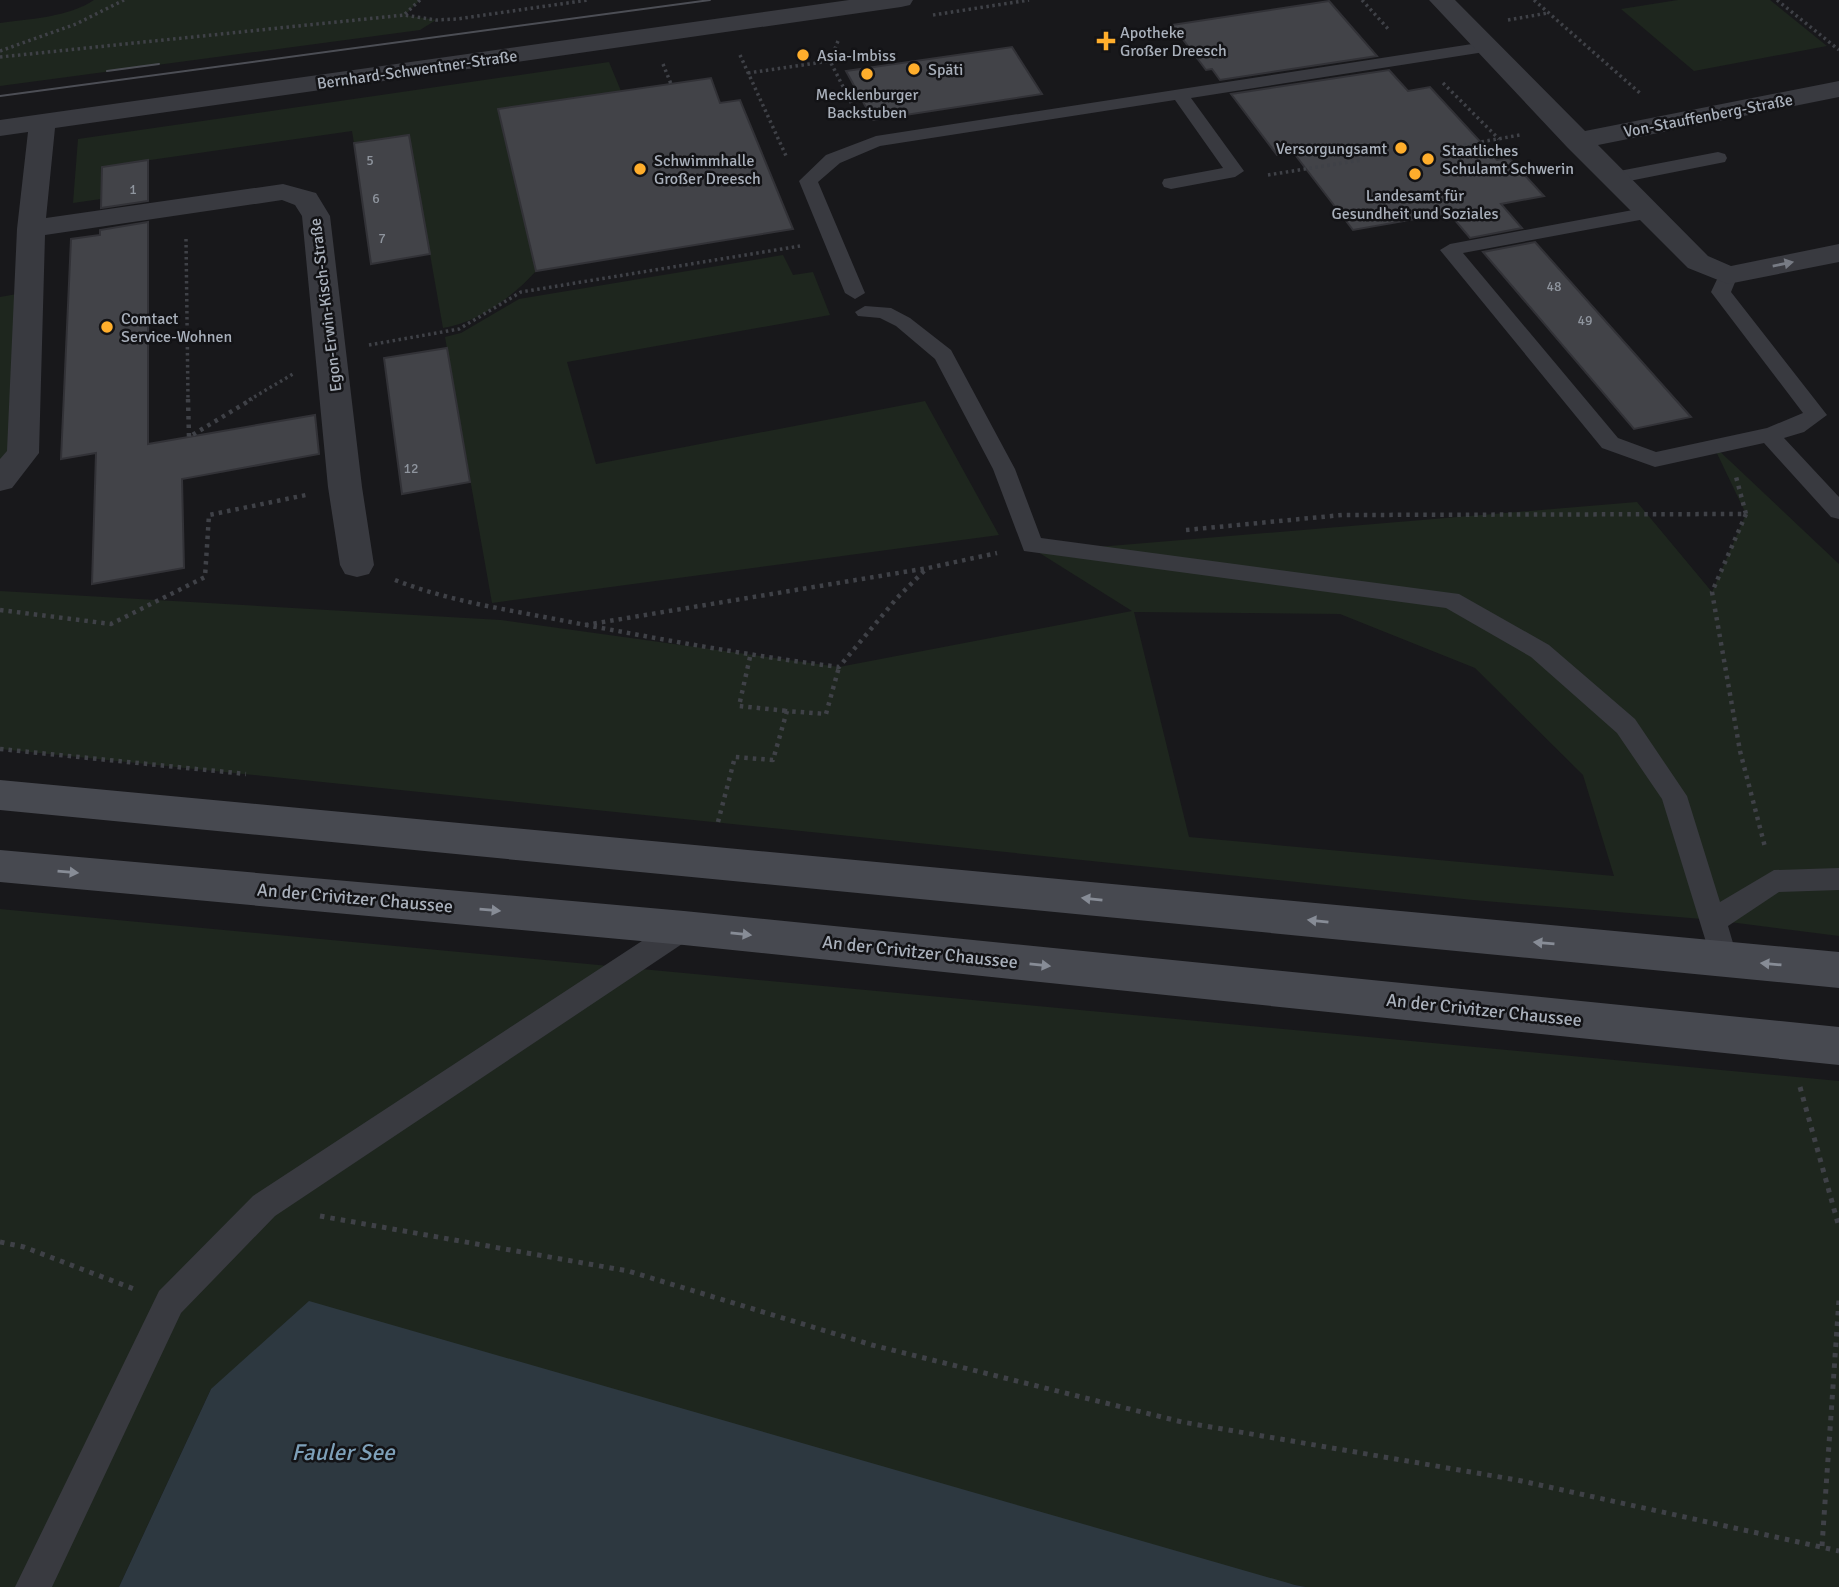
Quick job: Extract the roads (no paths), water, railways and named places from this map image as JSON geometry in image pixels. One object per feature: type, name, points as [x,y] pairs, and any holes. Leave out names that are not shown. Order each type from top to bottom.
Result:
[{"type":"street","name":"Bernhard-Schwentner-Straße","points":[[0,128],[901,0]]},
{"type":"street","points":[[1441,0],[1698,262],[1728,275],[1839,253]]},
{"type":"street","name":"Von-Stauffenberg-Straße","points":[[1570,134],[1673,122],[1839,89]]},
{"type":"street","points":[[0,480],[23,453],[31,229],[42,122]]},
{"type":"street","name":"Egon-Erwin-Kisch-Straße","points":[[31,229],[283,192],[306,199],[316,216],[345,487],[357,565]]},
{"type":"street","points":[[0,795],[1839,970]]},
{"type":"street","name":"An der Crivitzer Chaussee","points":[[0,866],[684,928],[1839,1046]]},
{"type":"lane","points":[[1485,47],[876,141],[833,159],[808,181],[860,302],[903,322],[944,355],[1004,469],[1032,545],[1451,600],[1540,651],[1626,726],[1674,796],[1724,960]]},
{"type":"lane","points":[[1171,183],[1235,171],[1179,94]]},
{"type":"lane","points":[[1614,178],[1718,158]]},
{"type":"lane","points":[[1650,213],[1450,250],[1610,443],[1655,460],[1713,445],[1769,435],[1796,427],[1816,415],[1721,292],[1728,275]]},
{"type":"lane","points":[[1769,435],[1839,511]]},
{"type":"lane","points":[[1714,920],[1774,881],[1839,879]]},
{"type":"lane","points":[[33,1587],[170,1302],[264,1206],[684,928]]},
{"type":"water","name":"Fauler See","points":[[309,1301],[1306,1587],[119,1587],[211,1389]]},
{"type":"tram line","points":[[0,96],[710,0]]},
{"type":"tram line","points":[[107,71],[159,64]]},
{"type":"place","name":"Apotheke Großer Dreesch","points":[[1106,41]]},
{"type":"place","name":"Asia-Imbiss","points":[[803,55]]},
{"type":"place","name":"Späti","points":[[914,69]]},
{"type":"place","name":"Mecklenburger Backstuben","points":[[867,74]]},
{"type":"place","name":"Versorgungsamt","points":[[1401,148]]},
{"type":"place","name":"Staatliches Schulamt Schwerin","points":[[1428,159]]},
{"type":"place","name":"Schwimmhalle Großer Dreesch","points":[[640,169]]},
{"type":"place","name":"Landesamt für Gesundheit und Soziales","points":[[1415,174]]},
{"type":"place","name":"Comtact Service-Wohnen","points":[[107,327]]}]
